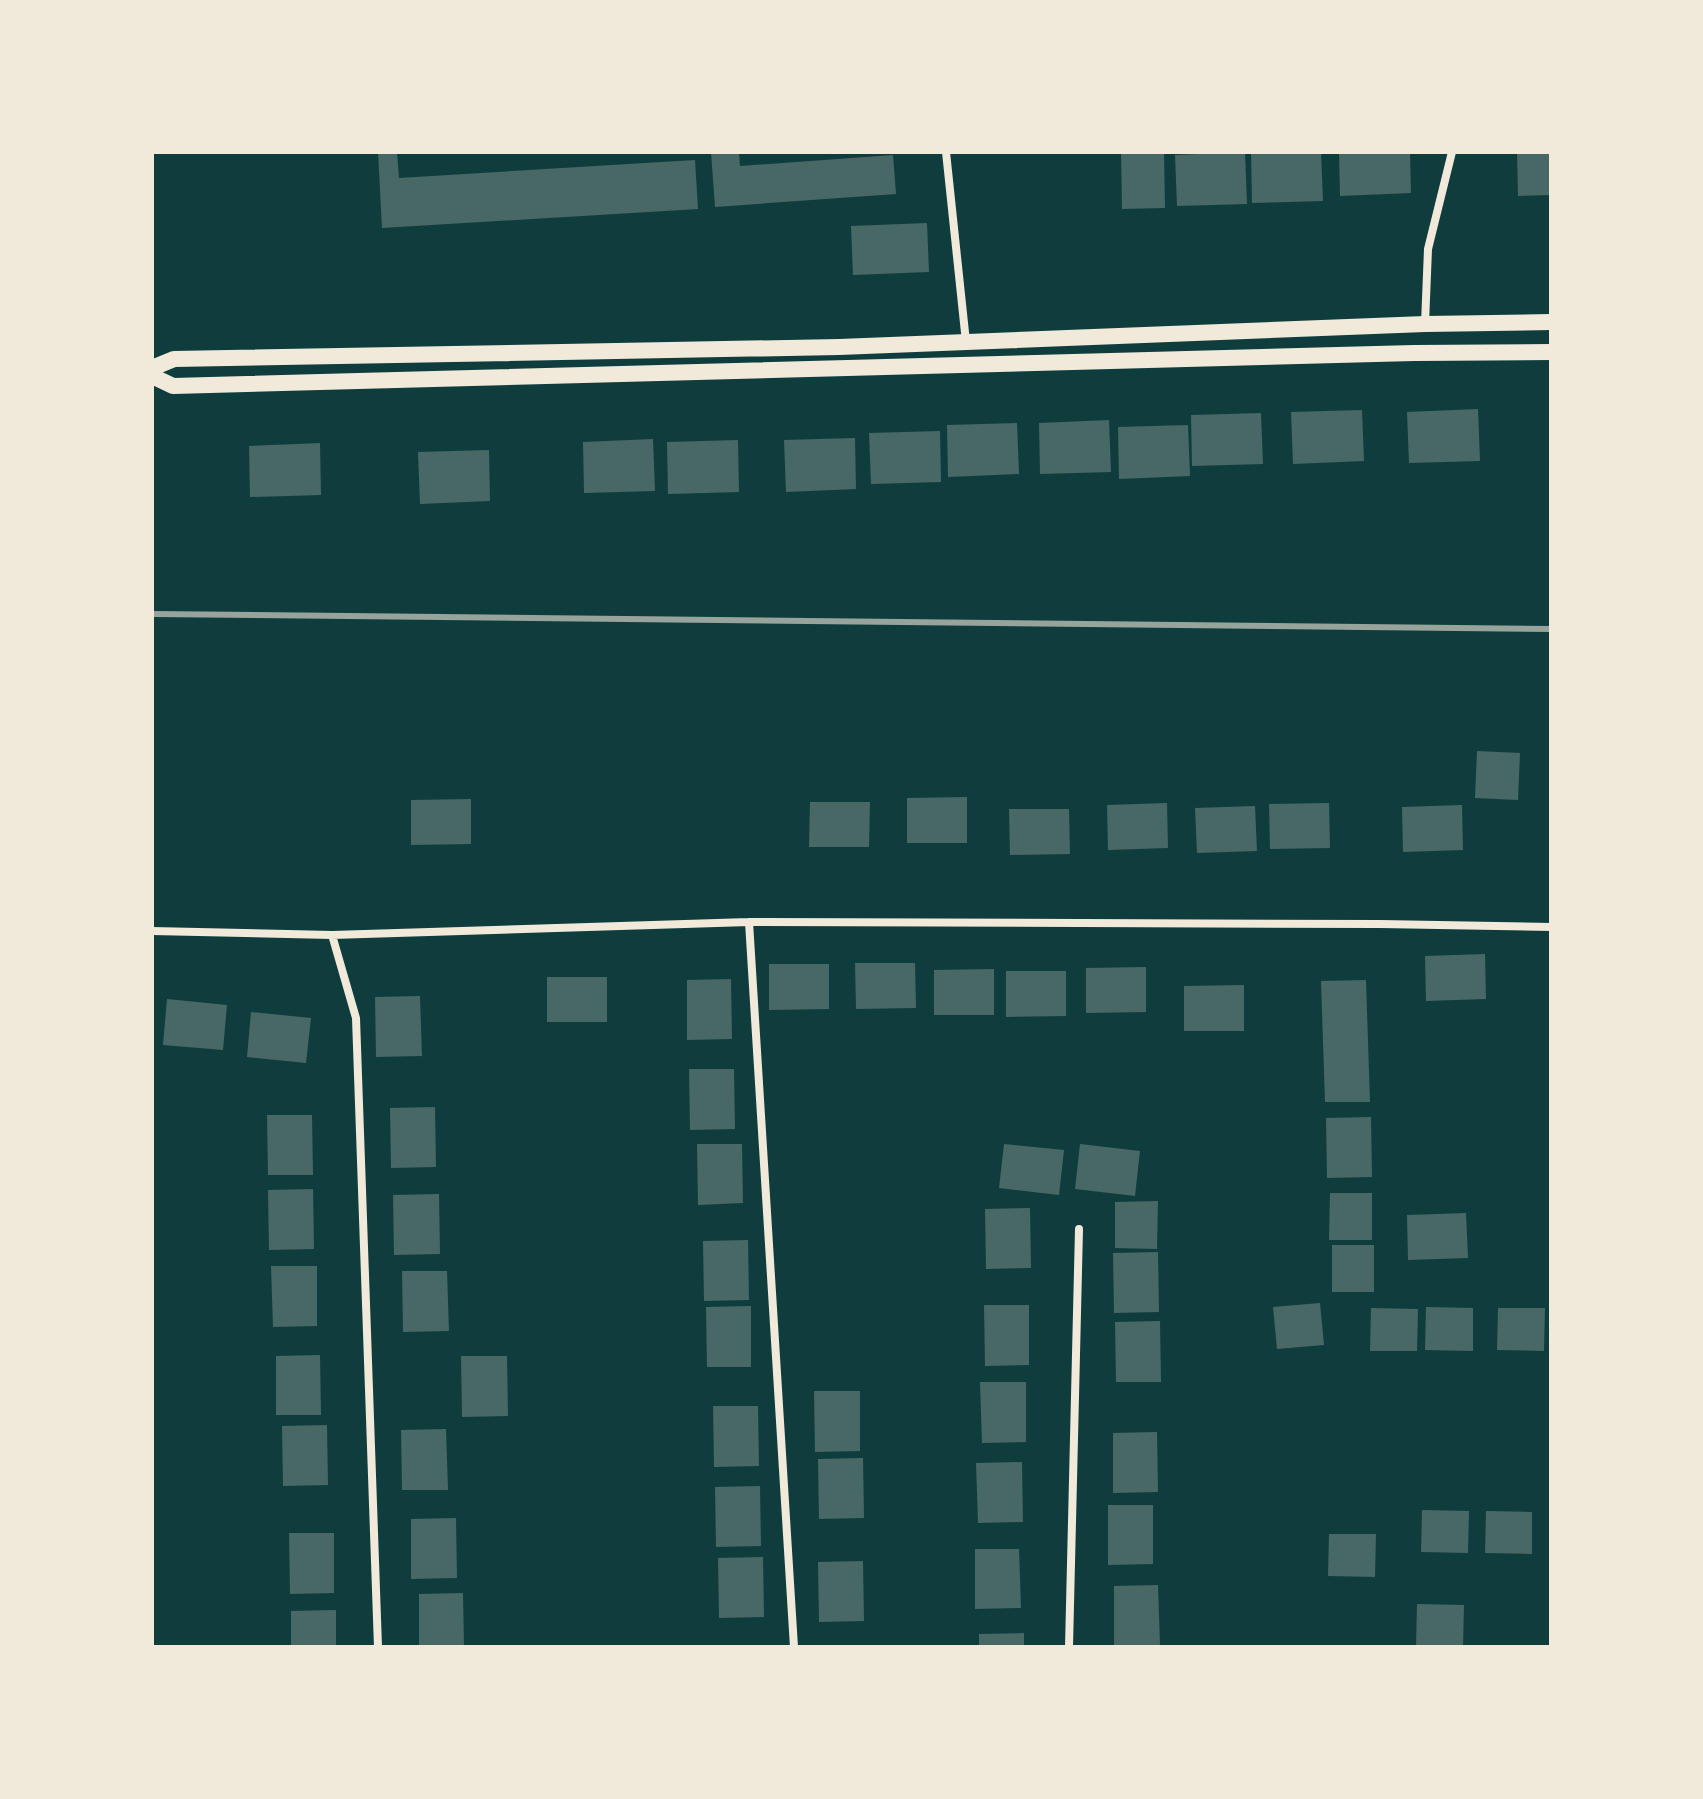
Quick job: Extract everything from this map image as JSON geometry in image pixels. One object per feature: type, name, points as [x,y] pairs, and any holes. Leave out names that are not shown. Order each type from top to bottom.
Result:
[{"type":"main road","points":[[152,368],[174,359],[839,347],[1425,324],[1551,322]]},
{"type":"main road","points":[[152,376],[173,386],[1551,352]]},
{"type":"street","points":[[946,152],[966,342]]},
{"type":"street","points":[[1425,324],[1428,249],[1452,152]]},
{"type":"street","points":[[152,931],[332,935],[749,922],[1551,927]]},
{"type":"street","points":[[749,922],[794,1647]]},
{"type":"street","points":[[332,935],[356,1018],[378,1647]]},
{"type":"street","points":[[1069,1647],[1079,1229]]},
{"type":"building","points":[[378,152],[397,152],[399,178],[695,160],[698,209],[382,228]]},
{"type":"building","points":[[711,152],[739,152],[740,166],[893,155],[896,194],[715,207]]},
{"type":"building","points":[[1121,152],[1164,152],[1165,208],[1122,209]]},
{"type":"building","points":[[1245,152],[1247,204],[1177,206],[1175,155]]},
{"type":"building","points":[[1251,152],[1321,152],[1323,201],[1252,203]]},
{"type":"building","points":[[1339,152],[1410,152],[1411,193],[1340,196]]},
{"type":"building","points":[[1517,152],[1551,152],[1551,195],[1518,196]]},
{"type":"building","points":[[927,223],[929,272],[853,275],[851,226]]},
{"type":"building","points":[[1478,409],[1480,461],[1409,463],[1407,412]]},
{"type":"building","points":[[1362,410],[1364,461],[1293,464],[1291,412]]},
{"type":"building","points":[[1261,413],[1263,464],[1192,466],[1191,415]]},
{"type":"building","points":[[1109,420],[1111,472],[1040,474],[1039,423]]},
{"type":"building","points":[[1017,423],[1019,474],[948,477],[947,425]]},
{"type":"building","points":[[1188,425],[1190,476],[1119,479],[1118,427]]},
{"type":"building","points":[[940,431],[941,482],[871,484],[869,433]]},
{"type":"building","points":[[855,438],[856,489],[786,492],[784,440]]},
{"type":"building","points":[[653,439],[655,491],[584,493],[583,442]]},
{"type":"building","points":[[738,440],[739,492],[668,494],[667,442]]},
{"type":"building","points":[[320,443],[321,495],[250,497],[249,446]]},
{"type":"building","points":[[489,450],[490,501],[420,504],[418,452]]},
{"type":"building","points":[[1477,751],[1520,753],[1518,800],[1475,798]]},
{"type":"building","points":[[967,797],[967,843],[907,843],[907,798]]},
{"type":"building","points":[[471,799],[471,844],[411,845],[411,800]]},
{"type":"building","points":[[810,802],[870,802],[869,847],[809,847]]},
{"type":"building","points":[[1167,803],[1168,848],[1108,850],[1107,805]]},
{"type":"building","points":[[1329,803],[1330,848],[1270,849],[1269,804]]},
{"type":"building","points":[[1462,805],[1463,850],[1403,852],[1402,807]]},
{"type":"building","points":[[1255,806],[1257,851],[1197,853],[1195,808]]},
{"type":"building","points":[[1009,809],[1069,809],[1070,854],[1010,855]]},
{"type":"building","points":[[1485,954],[1486,999],[1426,1001],[1425,956]]},
{"type":"building","points":[[855,963],[915,963],[916,1008],[856,1009]]},
{"type":"building","points":[[769,964],[829,964],[829,1009],[769,1010]]},
{"type":"building","points":[[1146,967],[1146,1012],[1086,1013],[1086,968]]},
{"type":"building","points":[[994,969],[994,1015],[934,1015],[934,970]]},
{"type":"building","points":[[1006,971],[1066,971],[1066,1016],[1006,1017]]},
{"type":"building","points":[[547,977],[607,977],[607,1022],[547,1022]]},
{"type":"building","points":[[731,979],[732,1039],[687,1040],[687,980]]},
{"type":"building","points":[[1366,980],[1370,1102],[1325,1102],[1321,981]]},
{"type":"building","points":[[1244,985],[1244,1031],[1184,1031],[1184,986]]},
{"type":"building","points":[[420,996],[422,1056],[376,1057],[375,997]]},
{"type":"building","points":[[167,999],[227,1005],[223,1050],[163,1045]]},
{"type":"building","points":[[251,1012],[311,1018],[306,1063],[247,1057]]},
{"type":"building","points":[[689,1069],[734,1069],[735,1129],[690,1130]]},
{"type":"building","points":[[435,1107],[436,1167],[391,1168],[390,1108]]},
{"type":"building","points":[[267,1115],[312,1115],[313,1175],[268,1175]]},
{"type":"building","points":[[1371,1117],[1372,1177],[1327,1178],[1326,1118]]},
{"type":"building","points":[[697,1144],[742,1144],[743,1203],[698,1205]]},
{"type":"building","points":[[1004,1144],[1064,1150],[1059,1195],[999,1188]]},
{"type":"building","points":[[1080,1144],[1140,1151],[1135,1196],[1075,1189]]},
{"type":"building","points":[[313,1189],[314,1249],[269,1250],[268,1190]]},
{"type":"building","points":[[1330,1193],[1372,1193],[1372,1240],[1329,1240]]},
{"type":"building","points":[[439,1194],[440,1254],[394,1255],[393,1195]]},
{"type":"building","points":[[1158,1201],[1157,1249],[1115,1248],[1115,1202]]},
{"type":"building","points":[[1030,1208],[1031,1268],[986,1269],[985,1209]]},
{"type":"building","points":[[1466,1213],[1468,1258],[1408,1260],[1407,1215]]},
{"type":"building","points":[[748,1240],[749,1300],[704,1301],[703,1241]]},
{"type":"building","points":[[1332,1245],[1374,1245],[1374,1292],[1332,1292]]},
{"type":"building","points":[[1158,1252],[1159,1312],[1114,1313],[1113,1253]]},
{"type":"building","points":[[271,1266],[317,1266],[317,1326],[273,1327]]},
{"type":"building","points":[[402,1271],[447,1271],[449,1331],[403,1332]]},
{"type":"building","points":[[1320,1303],[1324,1345],[1277,1349],[1273,1307]]},
{"type":"building","points":[[984,1305],[1029,1305],[1029,1365],[985,1366]]},
{"type":"building","points":[[751,1306],[751,1367],[707,1367],[706,1307]]},
{"type":"building","points":[[1426,1307],[1473,1308],[1473,1351],[1425,1350]]},
{"type":"building","points":[[1371,1308],[1418,1309],[1417,1351],[1370,1351]]},
{"type":"building","points":[[1498,1308],[1545,1308],[1544,1351],[1497,1350]]},
{"type":"building","points":[[1160,1321],[1161,1382],[1116,1382],[1115,1322]]},
{"type":"building","points":[[320,1355],[321,1415],[276,1415],[276,1356]]},
{"type":"building","points":[[461,1356],[507,1356],[508,1416],[462,1417]]},
{"type":"building","points":[[980,1382],[1026,1382],[1026,1442],[982,1443]]},
{"type":"building","points":[[814,1391],[860,1391],[860,1451],[815,1452]]},
{"type":"building","points":[[713,1406],[758,1406],[759,1466],[714,1467]]},
{"type":"building","points":[[327,1425],[328,1485],[283,1486],[282,1426]]},
{"type":"building","points":[[446,1429],[448,1490],[402,1490],[401,1430]]},
{"type":"building","points":[[1157,1432],[1158,1492],[1113,1493],[1113,1433]]},
{"type":"building","points":[[863,1458],[864,1518],[819,1519],[818,1459]]},
{"type":"building","points":[[1022,1462],[1023,1522],[978,1523],[976,1463]]},
{"type":"building","points":[[760,1486],[761,1546],[716,1547],[715,1487]]},
{"type":"building","points":[[1108,1505],[1153,1505],[1153,1564],[1108,1565]]},
{"type":"building","points":[[1422,1510],[1469,1511],[1468,1553],[1421,1552]]},
{"type":"building","points":[[1486,1511],[1532,1512],[1532,1554],[1485,1553]]},
{"type":"building","points":[[456,1518],[457,1578],[411,1579],[411,1519]]},
{"type":"building","points":[[289,1533],[334,1533],[334,1593],[290,1594]]},
{"type":"building","points":[[1329,1534],[1376,1534],[1375,1577],[1328,1576]]},
{"type":"building","points":[[975,1549],[1019,1549],[1021,1608],[975,1609]]},
{"type":"building","points":[[763,1557],[764,1617],[719,1618],[718,1558]]},
{"type":"building","points":[[863,1561],[864,1621],[819,1622],[818,1562]]},
{"type":"building","points":[[1158,1585],[1160,1645],[1114,1646],[1114,1586]]},
{"type":"building","points":[[463,1593],[464,1647],[419,1647],[419,1594]]},
{"type":"building","points":[[1417,1604],[1464,1605],[1463,1647],[1416,1647]]},
{"type":"building","points":[[336,1610],[336,1647],[291,1647],[291,1611]]},
{"type":"building","points":[[1024,1633],[1024,1647],[979,1647],[979,1634]]},
{"type":"railway","points":[[152,614],[1551,629]]}]
